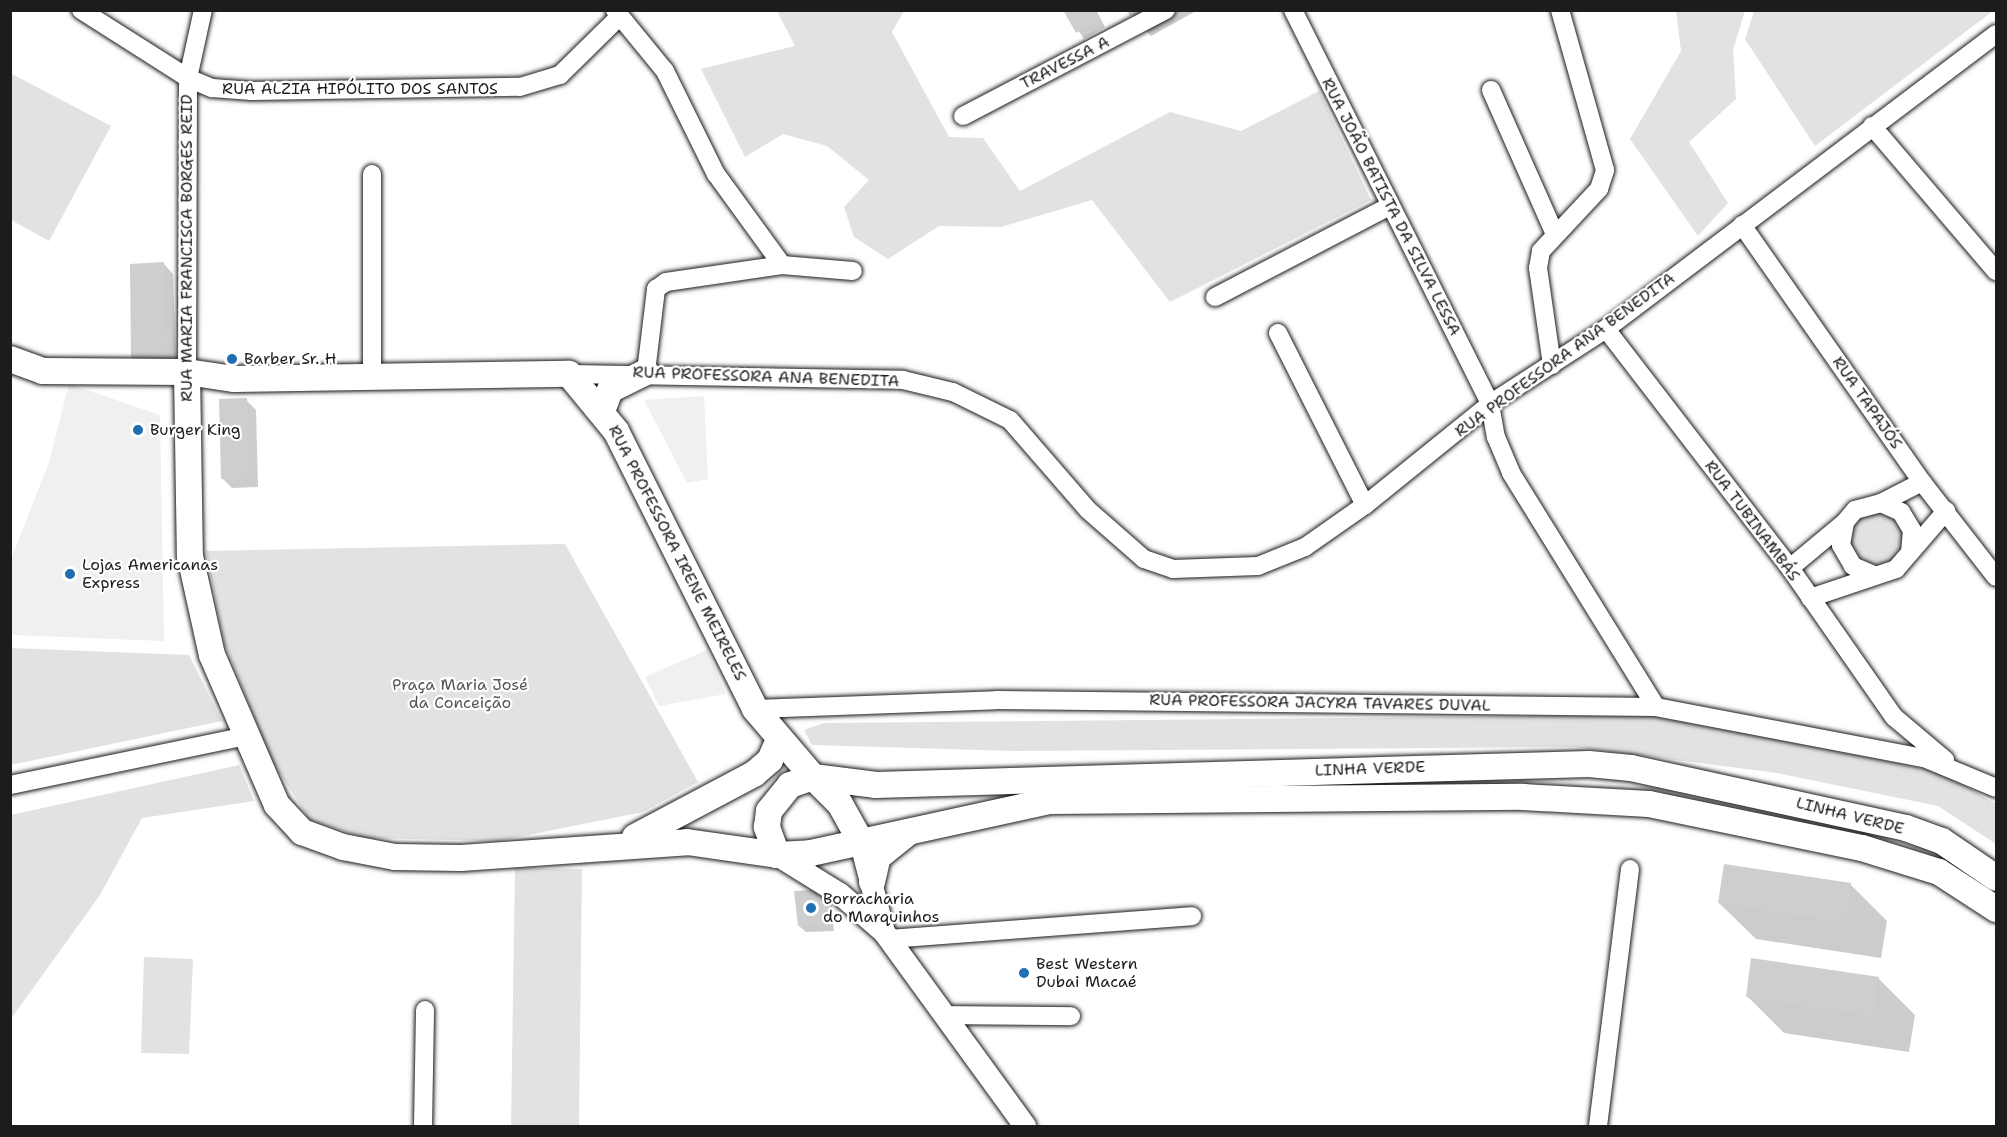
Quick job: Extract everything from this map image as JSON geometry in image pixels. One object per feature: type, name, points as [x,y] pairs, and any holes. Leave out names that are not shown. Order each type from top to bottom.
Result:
[{"type":"highway","name":"RUA PROFESSORA ANA BENEDITA","points":[[10,359],[43,371],[90,374],[187,372],[234,379],[372,375],[569,374]]},
{"type":"highway","name":"RUA MARIA FRANCISCA BORGES REID","points":[[187,372],[190,556],[200,610],[212,655],[246,736],[288,820],[302,832],[343,847],[394,857],[461,858],[612,845],[687,842],[777,855],[860,840]]},
{"type":"highway","points":[[602,411],[610,390],[646,372]]},
{"type":"highway","name":"RUA PROFESSORA IRENE MEIRELES","points":[[569,374],[602,411],[755,709]]},
{"type":"highway","points":[[187,420],[201,390],[234,379]]},
{"type":"highway","points":[[755,709],[779,740],[840,804],[860,840]]},
{"type":"highway","name":"RUA MARIA FRANCISCA BORGES REID","points":[[612,845],[670,823],[754,774],[770,760],[779,740]]},
{"type":"highway","name":"LINHA VERDE","points":[[813,777],[876,785],[1610,766],[1906,828],[1942,841],[1996,878]]},
{"type":"highway","points":[[777,855],[767,827],[769,811],[790,785],[813,777]]},
{"type":"highway","name":"LINHA VERDE","points":[[860,840],[936,822],[1050,801],[1523,797],[1649,804],[1862,848],[1939,872],[1996,909]]},
{"type":"highway","points":[[872,882],[885,849],[936,822]]},
{"type":"main road","points":[[860,840],[886,935]]},
{"type":"main road","points":[[777,855],[840,894],[886,935],[1025,1126]]},
{"type":"street","name":"RUA ALZIA HIPÓLITO DOS SANTOS","points":[[81,10],[188,78],[212,88],[252,92],[520,87],[560,75],[616,15],[665,70],[716,174],[782,266]]},
{"type":"street","name":"RUA MARIA FRANCISCA BORGES REID","points":[[187,372],[188,78],[203,10]]},
{"type":"street","name":"TRAVESSA A","points":[[963,116],[1166,10]]},
{"type":"street","name":"RUA JOÃO BATISTA DA SILVA LESSA","points":[[1293,10],[1490,404],[1496,437],[1511,473],[1656,707]]},
{"type":"street","points":[[1552,365],[1538,268],[1554,232],[1595,194],[1605,170],[1560,10]]},
{"type":"street","name":"RUA PROFESSORA ANA BENEDITA","points":[[569,374],[646,372],[903,380],[953,392],[1010,420],[1121,543],[1144,559],[1173,569],[1269,562],[1305,547],[1365,505],[1490,404],[1606,329],[1996,34]]},
{"type":"street","points":[[1491,90],[1554,232]]},
{"type":"street","points":[[1872,126],[1996,271]]},
{"type":"street","points":[[372,174],[372,375]]},
{"type":"street","points":[[1215,297],[1390,206]]},
{"type":"street","name":"RUA TAPAJÓS","points":[[1742,225],[1922,482],[1996,577]]},
{"type":"street","points":[[646,372],[656,289],[666,282],[782,266],[853,271]]},
{"type":"street","name":"RUA TUBINAMBÁS","points":[[1606,329],[1790,568],[1894,717]]},
{"type":"street","points":[[1278,333],[1365,505]]},
{"type":"street","points":[[1790,568],[1863,506],[1881,503],[1922,482]]},
{"type":"street","points":[[1881,503],[1908,520],[1910,552]]},
{"type":"street","points":[[1810,598],[1896,569],[1946,511]]},
{"type":"street","points":[[1845,522],[1845,556],[1874,575]]},
{"type":"street","name":"RUA PROFESSORA JACYRA TAVARES DUVAL","points":[[755,709],[996,700],[1656,707],[1880,750],[1957,769],[1996,788]]},
{"type":"street","points":[[1880,750],[1896,743],[1894,717]]},
{"type":"street","name":"RUA PROFESSORA JACYRA TAVARES DUVAL","points":[[1894,717],[1957,769]]},
{"type":"street","points":[[10,785],[246,736]]},
{"type":"street","points":[[1598,1126],[1630,869]]},
{"type":"street","points":[[886,935],[1192,916]]},
{"type":"street","points":[[423,1126],[425,1010]]},
{"type":"street","points":[[945,1015],[1071,1016]]},
{"type":"shaded area","points":[[69,384],[160,415],[164,641],[11,635],[10,562],[49,462]]},
{"type":"shaded area","points":[[704,396],[708,479],[687,483],[644,400]]},
{"type":"shaded area","points":[[707,650],[726,694],[659,706],[645,677]]},
{"type":"green space","points":[[1754,10],[1993,11],[1815,146],[1745,39]]},
{"type":"green space","points":[[777,11],[904,11],[892,32],[949,137],[983,138],[1020,191],[1170,112],[1241,131],[1319,91],[1371,200],[1170,302],[1092,200],[1001,227],[939,226],[888,259],[854,237],[844,207],[869,180],[827,146],[783,134],[745,157],[701,69],[795,46]]},
{"type":"green space","points":[[1676,11],[1745,11],[1733,50],[1736,99],[1689,142],[1728,203],[1698,236],[1630,139],[1681,51]]},
{"type":"green space","points":[[10,73],[111,126],[49,241],[11,220]]},
{"type":"green space","points":[[1872,513],[1882,513],[1896,520],[1903,539],[1896,558],[1882,565],[1872,565],[1862,561],[1855,554],[1851,544],[1851,534],[1855,524],[1862,517]]},
{"type":"green space","name":"Praça Maria José da Conceição","points":[[565,544],[698,782],[643,812],[498,841],[365,838],[310,820],[273,763],[224,643],[206,551]]},
{"type":"green space","points":[[11,648],[189,655],[222,721],[11,765]]},
{"type":"green space","points":[[1664,715],[1941,772],[1996,804],[1996,844],[1938,806],[1777,773],[1575,747],[1013,751],[812,745],[804,730],[824,723]]},
{"type":"green space","points":[[239,765],[254,801],[142,818],[100,895],[11,1019],[11,815]]},
{"type":"green space","points":[[515,868],[582,869],[579,1126],[511,1126]]},
{"type":"green space","points":[[144,957],[193,959],[189,1054],[141,1053]]},
{"type":"building","points":[[1063,10],[1094,10],[1100,20],[1076,33]]},
{"type":"building","points":[[1127,10],[1141,10],[1130,16]]},
{"type":"building","points":[[164,262],[167,358],[131,361],[130,264]]},
{"type":"building","points":[[247,398],[249,478],[221,479],[219,399]]},
{"type":"building","points":[[1724,864],[1851,883],[1845,922],[1718,903]]},
{"type":"building","name":"Borracharia do Marquinhos","points":[[825,889],[828,925],[798,926],[794,891]]},
{"type":"building","points":[[1751,958],[1879,977],[1873,1016],[1746,997]]},
{"type":"place","name":"Barber Sr. H","points":[[232,359]]},
{"type":"place","name":"Burger King","points":[[138,430]]},
{"type":"place","name":"Lojas Americanas Express","points":[[70,574]]},
{"type":"place","name":"Borracharia do Marquinhos","points":[[811,908]]},
{"type":"place","name":"Best Western Dubai Macaé","points":[[1024,973]]}]
